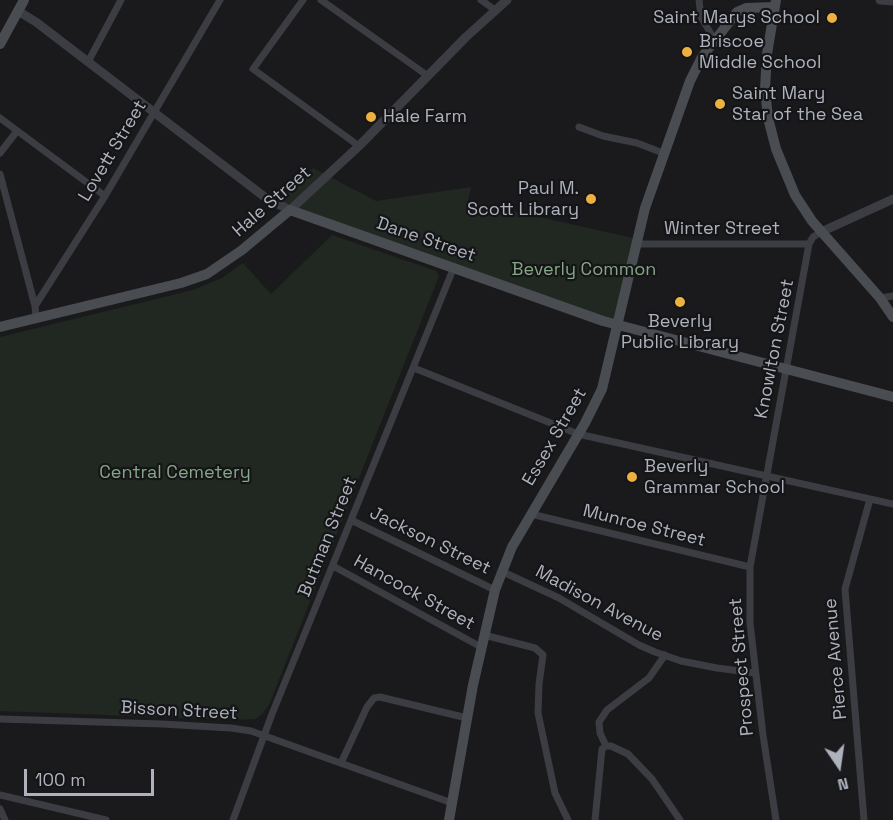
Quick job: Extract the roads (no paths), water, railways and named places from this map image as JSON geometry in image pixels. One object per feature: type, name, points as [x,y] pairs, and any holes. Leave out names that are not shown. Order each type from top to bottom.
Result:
[{"type":"main road","points":[[0,44],[24,0]]},
{"type":"main road","points":[[775,4],[765,72],[768,118],[776,149],[795,195],[821,232],[880,298],[893,317]]},
{"type":"main road","name":"Essex Street","points":[[449,820],[483,635],[501,571],[602,389],[645,205],[695,68],[714,39],[741,9],[775,4]]},
{"type":"main road","name":"Dane Street","points":[[290,210],[616,325],[893,397]]},
{"type":"main road","name":"Hale Street","points":[[0,327],[181,283],[207,274],[242,250],[290,210]]},
{"type":"main road","name":"Dane Street","points":[[876,392],[893,390]]},
{"type":"street","points":[[88,62],[121,0]]},
{"type":"street","name":"Lovett Street","points":[[35,306],[105,196],[220,0]]},
{"type":"street","points":[[303,0],[253,69],[359,146]]},
{"type":"street","points":[[321,0],[428,76]]},
{"type":"street","points":[[481,0],[495,10]]},
{"type":"street","name":"Hale Street","points":[[290,210],[359,146],[507,0]]},
{"type":"street","points":[[699,0],[701,17],[714,39]]},
{"type":"street","points":[[880,0],[893,1]]},
{"type":"street","name":"Dane Street","points":[[18,10],[266,198],[290,210]]},
{"type":"street","points":[[0,118],[105,196]]},
{"type":"street","points":[[579,127],[663,153]]},
{"type":"street","points":[[0,153],[17,131]]},
{"type":"street","points":[[0,174],[35,306],[36,318]]},
{"type":"street","points":[[809,244],[813,237],[821,232],[893,199]]},
{"type":"street","name":"Winter Street","points":[[635,244],[809,244]]},
{"type":"street","name":"Knowlton Street","points":[[766,476],[809,244]]},
{"type":"street","name":"Butman Street","points":[[233,820],[264,735],[454,267]]},
{"type":"street","points":[[880,298],[893,296]]},
{"type":"street","points":[[414,368],[578,434],[893,504]]},
{"type":"street","name":"Prospect Street","points":[[766,476],[750,567],[750,622],[776,820]]},
{"type":"street","name":"Pierce Avenue","points":[[864,820],[845,590],[870,499]]},
{"type":"street","name":"Munroe Street","points":[[531,514],[750,567]]},
{"type":"street","name":"Jackson Street","points":[[351,520],[495,590]]},
{"type":"street","name":"Hancock Street","points":[[333,566],[481,647]]},
{"type":"street","name":"Madison Avenue","points":[[501,571],[559,598],[639,645],[665,655],[710,667],[755,673]]},
{"type":"street","points":[[483,635],[535,648],[543,655],[538,691],[538,713],[555,793],[568,820]]},
{"type":"street","points":[[606,746],[600,733],[599,722],[608,710],[649,678],[665,655]]},
{"type":"street","points":[[341,763],[367,707],[374,698],[380,697],[467,718]]},
{"type":"street","name":"Bisson Street","points":[[0,718],[231,728],[264,735],[452,803]]},
{"type":"street","points":[[595,820],[602,749],[606,746]]},
{"type":"street","points":[[606,746],[618,748],[628,754],[652,779],[680,820]]},
{"type":"street","points":[[0,795],[106,820]]},
{"type":"street","points":[[0,809],[5,820]]},
{"type":"place","name":"Saint Marys School","points":[[832,18]]},
{"type":"place","name":"Briscoe Middle School","points":[[687,52]]},
{"type":"place","name":"Saint Mary Star of the Sea","points":[[720,104]]},
{"type":"place","name":"Hale Farm","points":[[371,117]]},
{"type":"place","name":"Paul M. Scott Library","points":[[591,199]]},
{"type":"place","name":"Beverly Public Library","points":[[680,302]]},
{"type":"place","name":"Beverly Grammar School","points":[[632,477]]},
{"type":"park label","name":"Beverly Common","points":[[584,270]]},
{"type":"park label","name":"Central Cemetery","points":[[175,473]]}]
